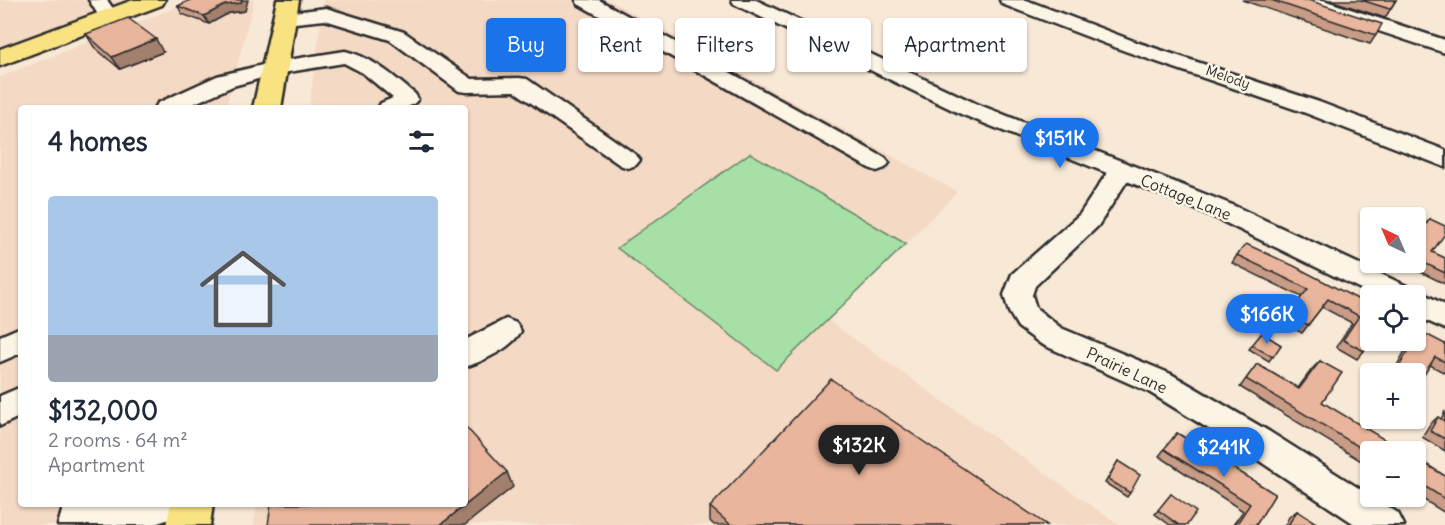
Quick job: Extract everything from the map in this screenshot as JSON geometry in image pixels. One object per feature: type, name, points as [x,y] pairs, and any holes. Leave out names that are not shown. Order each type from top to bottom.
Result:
[{"type":"main road","points":[[0,58],[103,9],[154,0]]},
{"type":"main road","points":[[268,105],[286,9]]},
{"type":"main road","points":[[188,525],[191,507]]},
{"type":"street","points":[[585,0],[877,163]]},
{"type":"street","name":"Cottage Lane","points":[[741,0],[969,110],[1221,210],[1378,285]]},
{"type":"street","name":"Melody","points":[[1009,0],[1132,47],[1311,107],[1445,159]]},
{"type":"street","points":[[1304,0],[1445,47]]},
{"type":"street","points":[[286,9],[326,14],[397,36],[467,86],[519,84],[628,160]]},
{"type":"street","points":[[175,105],[225,81],[275,68],[345,57],[356,60],[407,99],[395,105]]},
{"type":"street","name":"Prairie Lane","points":[[1121,171],[1089,220],[1022,280],[1018,295],[1028,320],[1051,336],[1160,384],[1258,442],[1386,525]]},
{"type":"street","points":[[1426,308],[1445,318]]},
{"type":"street","points":[[468,354],[506,331]]},
{"type":"street","points":[[0,350],[18,341]]},
{"type":"street","points":[[0,412],[18,402]]},
{"type":"street","points":[[76,525],[80,507]]},
{"type":"street","points":[[92,525],[158,507]]},
{"type":"shaded area","points":[[0,0],[131,0],[0,49]]},
{"type":"shaded area","points":[[195,0],[254,0],[227,105],[18,105],[18,507],[123,507],[119,525],[0,525],[0,77]]},
{"type":"shaded area","points":[[324,0],[609,0],[642,18],[578,18],[578,72],[663,72],[663,30],[675,36],[675,72],[740,72],[957,192],[906,244],[750,153],[775,369],[827,320],[1119,525],[254,525],[257,507],[468,507],[468,105],[309,105]]},
{"type":"green space","points":[[750,153],[906,244],[776,370],[617,248]]},
{"type":"building","points":[[190,0],[242,0],[241,3],[225,5],[204,16],[178,6]]},
{"type":"building","points":[[1271,0],[1308,0],[1382,24],[1376,35]]},
{"type":"building","points":[[1361,0],[1396,0],[1390,9]]},
{"type":"building","points":[[128,18],[156,39],[112,57],[86,34]]},
{"type":"building","points":[[1430,219],[1445,226],[1445,234],[1432,252],[1445,258],[1445,273],[1426,264],[1426,224]]},
{"type":"building","points":[[1246,244],[1360,300],[1360,349],[1343,340],[1359,316],[1328,299],[1308,325],[1288,314],[1308,289],[1237,255]]},
{"type":"building","points":[[1262,333],[1281,345],[1273,357],[1252,345]]},
{"type":"building","points":[[1426,334],[1445,344],[1445,362],[1435,357],[1426,371],[1426,363],[1401,363],[1408,351],[1426,351]]},
{"type":"building","points":[[1320,361],[1342,373],[1322,402],[1360,425],[1360,429],[1367,429],[1387,441],[1360,441],[1360,447],[1246,379],[1257,364],[1299,389]]},
{"type":"building","points":[[831,379],[1047,525],[731,525],[710,507]]},
{"type":"building","points":[[1438,417],[1444,421],[1445,419],[1445,439],[1430,431]]},
{"type":"building","points":[[468,429],[507,472],[468,503]]},
{"type":"building","points":[[1177,433],[1275,494],[1256,525],[1236,525],[1250,504],[1164,449]]},
{"type":"building","points":[[1118,461],[1140,475],[1130,493],[1108,479]]},
{"type":"building","points":[[1426,464],[1445,476],[1445,499],[1426,487]]},
{"type":"building","points":[[1171,494],[1196,512],[1187,525],[1179,525],[1158,510]]},
{"type":"building","points":[[271,507],[463,507],[440,525],[268,525]]},
{"type":"building","points":[[1297,511],[1319,525],[1288,525]]}]
